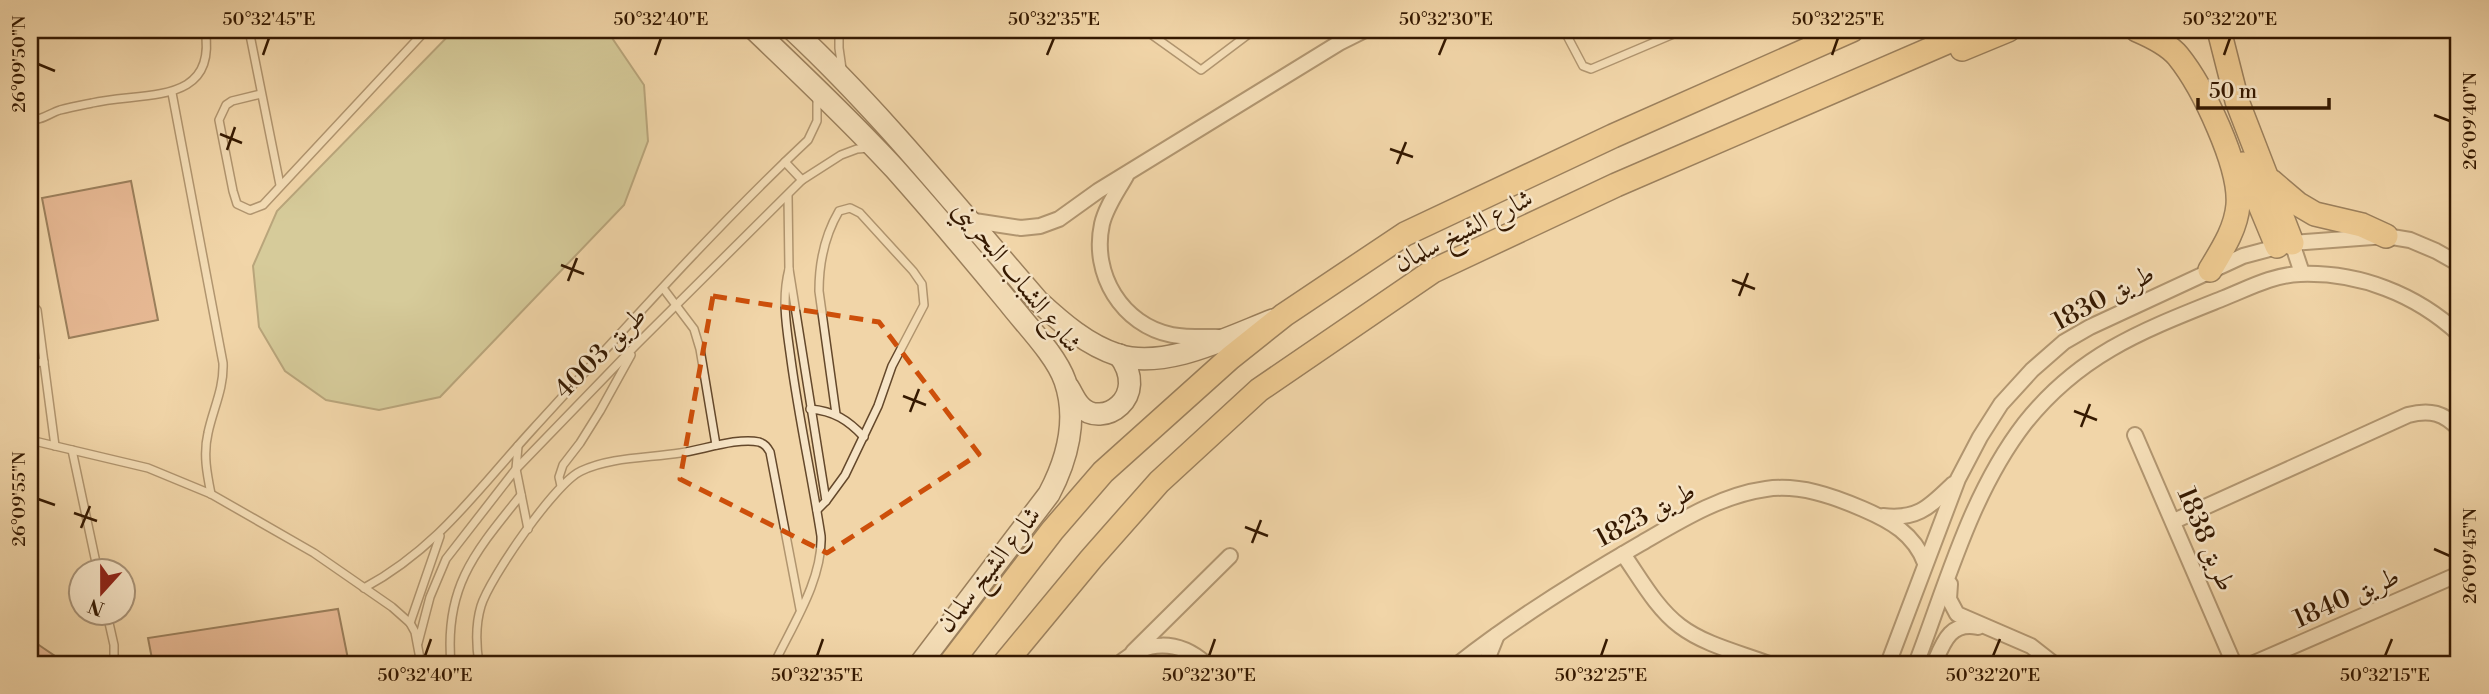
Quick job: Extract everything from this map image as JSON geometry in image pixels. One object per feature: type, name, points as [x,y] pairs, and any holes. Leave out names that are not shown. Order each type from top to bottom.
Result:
[{"type":"main road","name":"شارع الشيخ سلمان","points":[[950,664],[1052,531],[1103,472],[1230,358],[1284,315],[1405,234],[1613,136],[1852,30]]},
{"type":"main road","name":"شارع الشيخ سلمان","points":[[1004,664],[1159,482],[1259,390],[1433,271],[1616,185],[1975,30]]},
{"type":"main road","points":[[1702,148],[1734,144],[2008,30]]},
{"type":"main road","points":[[2137,30],[2151,36],[2176,54],[2224,122],[2284,244]]},
{"type":"main road","points":[[2219,30],[2237,101],[2269,179],[2284,244]]},
{"type":"main road","points":[[2192,78],[2216,124],[2234,170],[2238,189],[2238,208],[2234,223],[2210,270]]},
{"type":"main road","points":[[2269,179],[2298,204],[2315,214],[2362,225],[2386,236]]},
{"type":"main road","points":[[1011,664],[1037,626]]},
{"type":"street","name":"شارع الشباب البحريني","points":[[755,30],[874,148],[994,286],[1057,364],[1065,382],[1070,413],[1069,442],[1062,470],[1049,494],[920,664]]},
{"type":"street","name":"شارع الشباب البحريني","points":[[793,30],[845,80],[1038,302],[1094,344],[1119,355],[1136,358],[1166,357],[1193,351],[1284,315]]},
{"type":"street","points":[[968,220],[1021,228],[1040,226],[1059,219],[1129,172],[1339,43],[1365,30]]},
{"type":"street","points":[[1129,172],[1109,204],[1102,225],[1100,251],[1104,275],[1115,299],[1125,312],[1148,326],[1171,334],[1232,336]]},
{"type":"street","name":"طريق 1830","points":[[1888,664],[1958,479],[1980,437],[2001,404],[2032,370],[2064,342],[2210,270],[2243,256],[2284,244],[2386,236],[2410,240],[2459,264]]},
{"type":"street","points":[[2284,244],[2302,274]]},
{"type":"street","points":[[2284,244],[2286,275]]},
{"type":"street","name":"طريق 1830","points":[[1916,664],[1951,569],[1987,484],[2006,451],[2049,396],[2101,353],[2163,323],[2267,280],[2302,274],[2362,281],[2388,288],[2416,301],[2444,319],[2459,334]]},
{"type":"street","points":[[1065,382],[1080,407],[1091,414],[1106,413],[1119,407],[1128,395],[1131,381],[1128,367],[1119,355]]},
{"type":"street","points":[[2174,521],[2408,415],[2430,412],[2443,415],[2459,429]]},
{"type":"street","name":"طريق 1838","points":[[2134,435],[2174,521],[2234,664]]},
{"type":"street","name":"طريق 1823","points":[[1878,516],[1898,518],[1919,513],[1928,508],[1958,479]]},
{"type":"street","name":"طريق 1823","points":[[1458,664],[1528,612],[1623,554],[1728,498],[1764,489],[1799,489],[1841,500],[1878,516],[1905,533],[1921,552],[1925,564]]},
{"type":"street","points":[[1623,554],[1659,605],[1678,625],[1703,639],[1769,664]]},
{"type":"street","points":[[1119,664],[1230,556]]},
{"type":"street","points":[[1951,569],[1949,594],[1954,610],[1962,617],[2042,653],[2054,664]]},
{"type":"street","name":"طريق 1840","points":[[2252,664],[2459,574]]},
{"type":"street","points":[[1934,664],[1944,639],[1957,628],[1973,626],[2003,634]]},
{"type":"street","points":[[1488,664],[1497,634]]},
{"type":"street","points":[[1133,652],[1148,647],[1179,648],[1195,654],[1206,664]]},
{"type":"lane","points":[[30,120],[35,121],[59,110],[116,97],[172,93],[192,82],[200,73],[205,30]]},
{"type":"lane","points":[[249,30],[280,185]]},
{"type":"lane","points":[[261,94],[232,100],[222,112],[220,128],[237,204],[243,208],[257,209],[426,30]]},
{"type":"lane","points":[[839,30],[838,48],[845,80]]},
{"type":"lane","points":[[1145,30],[1201,70],[1254,30]]},
{"type":"lane","points":[[1564,30],[1583,66],[1591,69],[1683,30]]},
{"type":"lane","name":"طريق 4003","points":[[364,588],[403,564],[441,532],[663,288],[808,140],[814,131],[819,110],[815,90]]},
{"type":"lane","points":[[172,93],[223,363],[221,391],[206,448],[206,471],[211,495]]},
{"type":"lane","name":"طريق 4003","points":[[418,643],[430,597],[446,559],[516,469],[802,180],[849,152],[874,148]]},
{"type":"lane","points":[[785,162],[802,180]]},
{"type":"lane","points":[[788,196],[789,269],[826,501]]},
{"type":"lane","points":[[817,510],[845,475],[878,406],[892,366],[921,313],[925,294],[913,271],[860,213],[850,208],[839,211],[832,223],[824,250],[818,291],[836,414]]},
{"type":"lane","points":[[774,664],[822,555],[786,324],[785,289],[789,269]]},
{"type":"lane","points":[[663,288],[694,329],[700,349],[716,445]]},
{"type":"lane","points":[[30,303],[37,310],[55,446]]},
{"type":"lane","points":[[561,486],[559,477],[563,465],[600,411],[636,345]]},
{"type":"lane","points":[[30,363],[44,362]]},
{"type":"lane","points":[[810,409],[836,414],[864,437]]},
{"type":"lane","points":[[30,440],[148,468],[211,495],[281,532],[410,623],[441,532]]},
{"type":"lane","points":[[479,664],[476,632],[485,595],[561,486],[581,471],[601,464],[683,453],[716,445],[756,442],[768,448],[800,609]]},
{"type":"lane","points":[[518,446],[516,469],[528,530]]},
{"type":"lane","points":[[72,450],[95,558]]},
{"type":"lane","points":[[451,664],[449,630],[455,597],[487,537],[521,495]]},
{"type":"lane","name":"طريق 4003","points":[[410,623],[418,643],[421,664]]},
{"type":"lane","points":[[110,628],[114,664]]},
{"type":"highlighted area","points":[[713,296],[879,322],[979,454],[827,553],[680,479]]},
{"type":"green space","points":[[454,30],[601,30],[610,35],[644,85],[648,141],[624,205],[440,397],[379,410],[326,400],[285,371],[259,327],[253,266],[277,211]]},
{"type":"building","points":[[131,181],[158,320],[69,338],[42,198]]},
{"type":"building","points":[[338,609],[349,664],[153,664],[148,638]]},
{"type":"building","points":[[30,639],[55,656],[49,664],[38,664],[30,659]]}]
